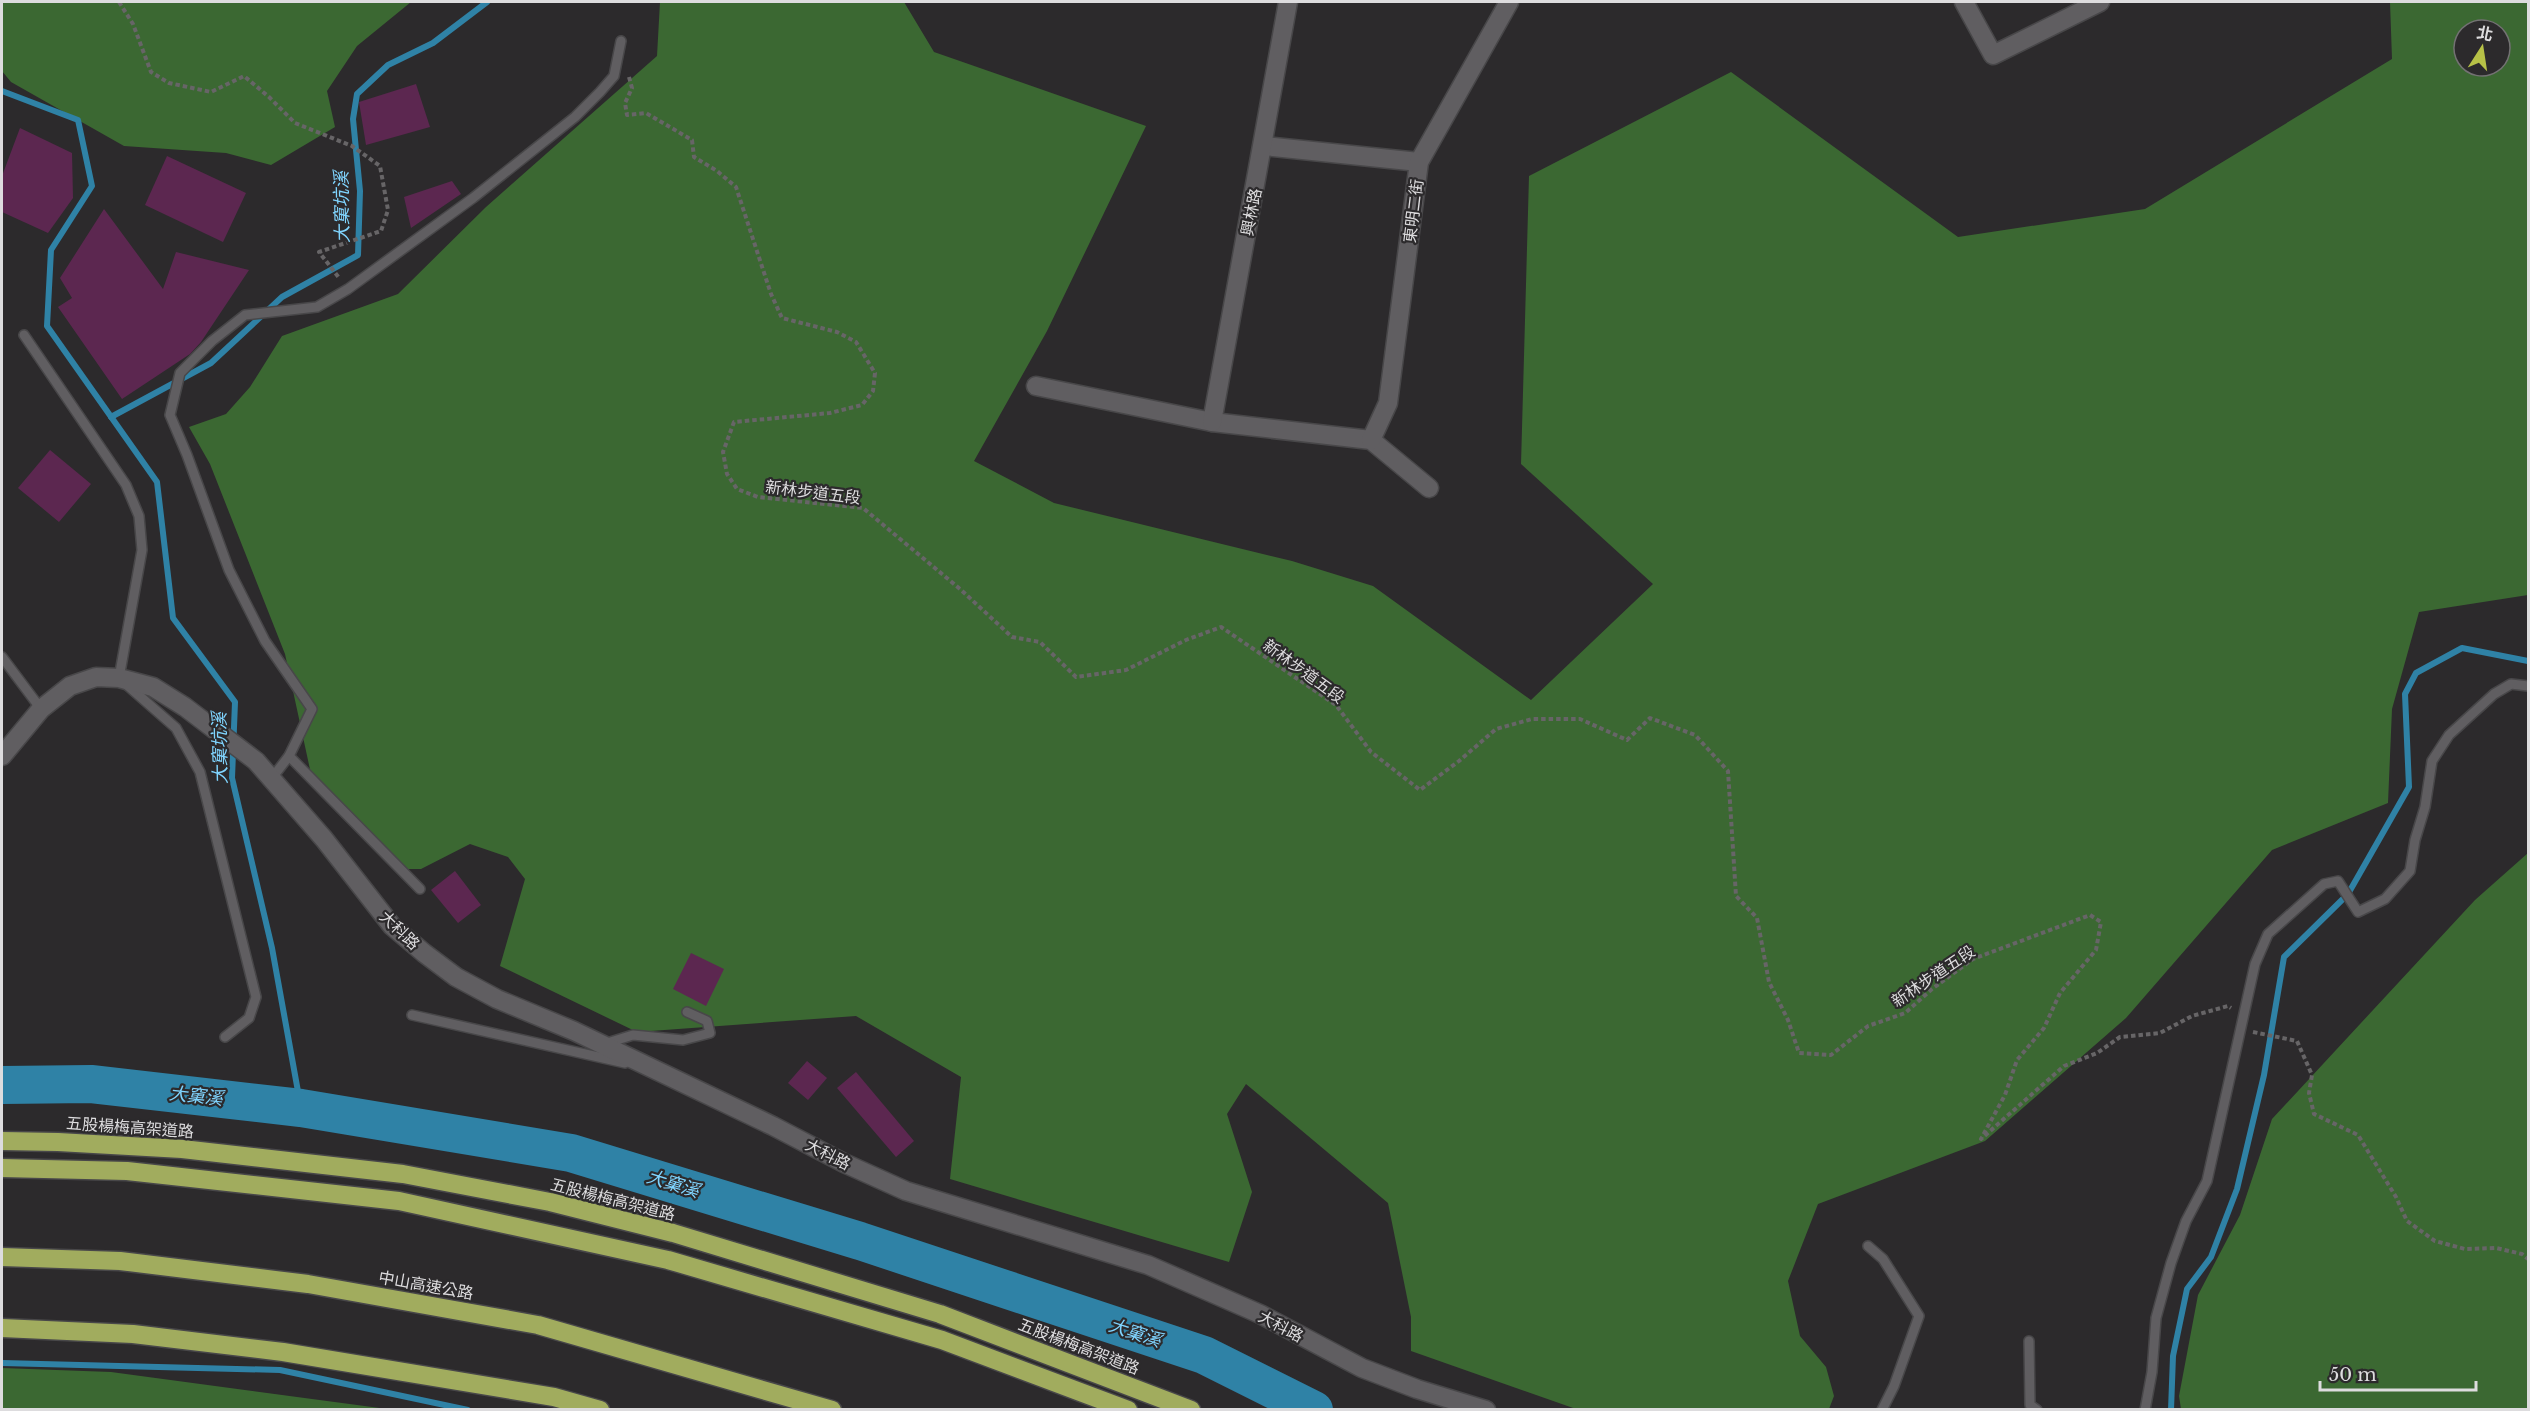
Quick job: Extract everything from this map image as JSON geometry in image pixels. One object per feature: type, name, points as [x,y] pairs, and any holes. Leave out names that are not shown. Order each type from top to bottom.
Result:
[{"type":"highway","name":"五股楊梅高架道路","points":[[2,1141],[182,1149],[403,1174],[550,1202],[673,1233],[940,1314],[1191,1410]]},
{"type":"highway","points":[[2,1168],[127,1171],[399,1201],[668,1260],[942,1340],[1128,1410]]},
{"type":"highway","name":"中山高速公路","points":[[2,1257],[120,1261],[297,1282],[537,1325],[832,1410]]},
{"type":"highway","points":[[2,1328],[134,1334],[283,1352],[554,1397],[600,1410]]},
{"type":"street","name":"興林路","points":[[1212,422],[1264,146],[1288,2]]},
{"type":"street","name":"東明二街","points":[[1371,440],[1388,403],[1419,162],[1509,2]]},
{"type":"street","points":[[1964,2],[1994,55],[2100,2]]},
{"type":"street","points":[[1264,146],[1419,162]]},
{"type":"street","points":[[1036,386],[1212,422],[1371,440],[1429,488]]},
{"type":"street","points":[[2,756],[41,709],[70,686],[96,677],[119,678]]},
{"type":"street","name":"大科路","points":[[119,678],[153,687],[223,735],[256,761],[324,839],[392,926],[456,977],[497,999],[602,1045],[906,1191],[1148,1265],[1260,1314],[1362,1368],[1417,1389],[1486,1410]]},
{"type":"lane","points":[[272,778],[289,756],[312,709],[265,641],[229,570],[170,415],[180,373],[212,341],[245,315],[317,307],[348,289],[473,198],[575,117],[614,76],[620,44]]},
{"type":"lane","points":[[24,335],[126,485],[139,516],[142,550],[119,678],[176,728],[200,772],[256,997],[249,1018],[225,1037]]},
{"type":"lane","points":[[2,657],[41,709]]},
{"type":"lane","points":[[2145,1410],[2152,1372],[2156,1318],[2171,1263],[2186,1221],[2207,1181],[2255,964],[2268,934],[2324,884],[2338,881],[2358,912],[2385,899],[2410,871],[2415,840],[2425,807],[2432,760],[2449,735],[2494,694],[2511,684],[2529,686]]},
{"type":"lane","points":[[289,756],[420,889]]},
{"type":"lane","points":[[602,1045],[633,1035],[683,1040],[710,1033],[707,1021],[687,1012]]},
{"type":"lane","points":[[412,1014],[651,1069]]},
{"type":"lane","points":[[1868,1246],[1883,1258],[1919,1316],[1894,1386],[1882,1410]]},
{"type":"lane","points":[[2029,1341],[2030,1405],[2037,1410]]},
{"type":"path","points":[[119,2],[133,24],[151,72],[169,83],[210,92],[244,76],[295,123],[352,146],[380,166],[388,210],[381,231],[319,252],[348,289]]},
{"type":"path","name":"新林步道五段","points":[[620,44],[632,88],[625,103],[627,115],[646,113],[692,140],[694,157],[717,171],[736,187],[771,294],[783,318],[837,332],[856,342],[875,373],[873,391],[862,405],[830,413],[734,422],[723,452],[727,474],[737,489],[758,497],[863,508],[960,589],[1012,638],[1040,642],[1076,677],[1126,670],[1186,640],[1221,627],[1336,705],[1371,752],[1420,790],[1496,729],[1532,719],[1580,719],[1627,740],[1650,718],[1695,735],[1728,771],[1736,896],[1758,918],[1769,982],[1788,1020],[1799,1053],[1832,1055],[1868,1026],[1905,1013],[1932,989],[1973,960],[2090,915],[2101,922],[2096,950],[2060,993],[2044,1028],[2017,1060],[2005,1095],[1981,1139],[2064,1066],[2097,1053],[2120,1037],[2160,1033],[2192,1016],[2228,1005],[2244,1016]]},
{"type":"path","points":[[2244,1016],[2251,1032],[2297,1041],[2312,1075],[2309,1093],[2314,1114],[2358,1135],[2396,1197],[2406,1221],[2435,1241],[2464,1249],[2496,1248],[2522,1254],[2529,1259]]},
{"type":"green space","points":[[2,2],[411,2],[357,46],[327,91],[335,127],[271,165],[226,153],[124,146],[11,82],[2,71]]},
{"type":"green space","points":[[660,2],[904,2],[934,52],[1146,126],[1047,331],[974,461],[1054,503],[1292,561],[1373,586],[1531,700],[1653,584],[1521,464],[1529,176],[1731,72],[1958,237],[2145,209],[2392,59],[2390,2],[2528,2],[2528,595],[2419,612],[2392,709],[2388,803],[2272,850],[2126,1018],[1985,1141],[1818,1204],[1788,1281],[1800,1336],[1826,1367],[1834,1396],[1829,1409],[1576,1409],[1411,1351],[1411,1317],[1388,1203],[1246,1084],[1227,1114],[1252,1192],[1229,1262],[950,1179],[961,1077],[856,1016],[637,1032],[500,966],[525,879],[508,857],[470,844],[421,869],[396,869],[311,774],[285,654],[210,464],[189,427],[226,414],[250,387],[282,336],[398,294],[486,207],[657,56]]},
{"type":"green space","points":[[2528,853],[2528,1409],[2181,1409],[2179,1396],[2198,1295],[2240,1215],[2272,1119],[2475,900]]},
{"type":"green space","points":[[2,1368],[111,1372],[387,1409],[2,1409]]},
{"type":"building","points":[[416,84],[430,127],[366,145],[359,102]]},
{"type":"building","points":[[20,128],[72,153],[73,198],[48,233],[2,212],[2,176]]},
{"type":"building","points":[[167,156],[246,193],[223,242],[145,205]]},
{"type":"building","points":[[452,181],[461,194],[411,228],[404,197]]},
{"type":"building","points":[[104,209],[163,289],[176,252],[249,270],[201,342],[190,354],[122,399],[58,307],[72,298],[60,278]]},
{"type":"building","points":[[50,450],[91,484],[59,522],[18,488]]},
{"type":"building","points":[[455,871],[481,905],[458,923],[431,890]]},
{"type":"building","points":[[691,953],[724,969],[706,1006],[673,989]]},
{"type":"building","points":[[807,1061],[827,1078],[808,1100],[788,1083]]},
{"type":"building","points":[[856,1072],[914,1141],[896,1157],[837,1088]]},
{"type":"waterway","name":"大窠坑溪","points":[[111,417],[211,363],[282,297],[358,255],[360,191],[353,119],[357,94],[388,65],[433,43],[487,2]]},
{"type":"waterway","name":"大窠坑溪","points":[[2,91],[78,120],[92,186],[51,250],[47,326],[157,482],[173,618],[235,702],[232,778],[272,948],[301,1108]]},
{"type":"waterway","points":[[2171,1410],[2173,1356],[2187,1289],[2211,1257],[2237,1189],[2264,1075],[2284,957],[2348,894],[2409,787],[2405,694],[2416,673],[2462,648],[2528,661]]},
{"type":"waterway","name":"大窠溪","points":[[2,1085],[91,1084],[301,1108],[571,1153],[860,1241],[1204,1355],[1314,1410]]},
{"type":"waterway","points":[[2,1363],[280,1370],[468,1410]]}]
